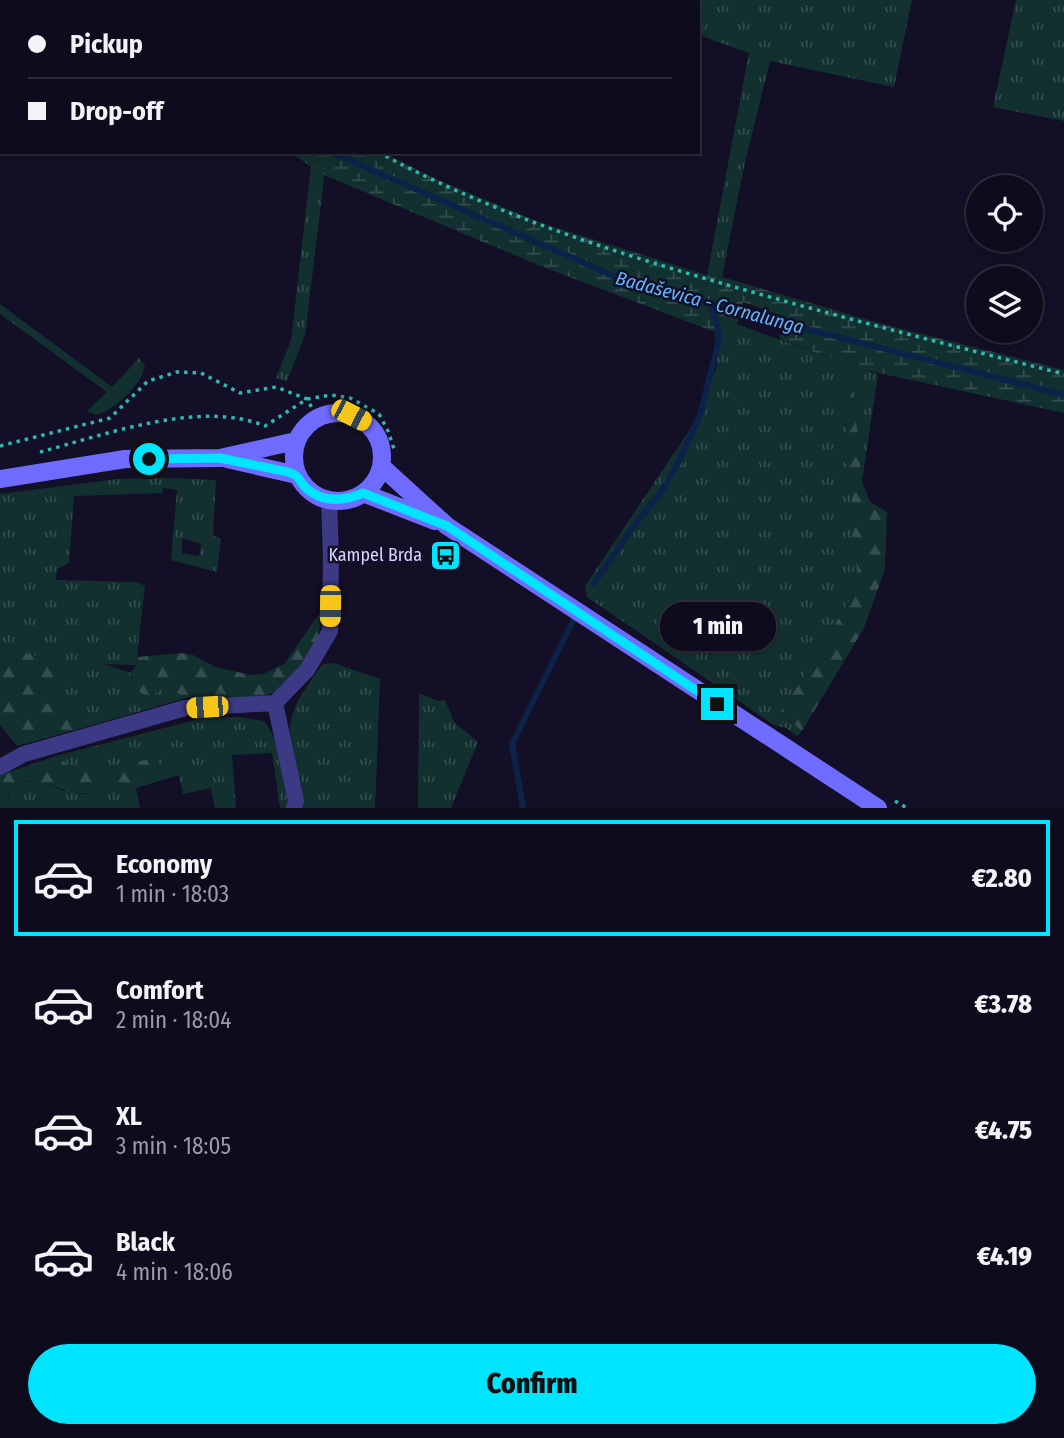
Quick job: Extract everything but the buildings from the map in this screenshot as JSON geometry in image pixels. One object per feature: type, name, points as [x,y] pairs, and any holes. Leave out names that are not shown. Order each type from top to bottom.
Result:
[{"type":"street","points":[[337,413],[351,415],[364,421],[373,432],[380,444],[381,466],[371,486],[363,493],[344,500],[329,500],[306,487],[297,475],[293,452],[296,441],[302,430],[317,417],[337,413]]},
{"type":"street","points":[[0,479],[125,459],[220,458],[296,441]]},
{"type":"street","points":[[220,458],[297,475]]},
{"type":"street","points":[[381,466],[447,526],[878,808]]},
{"type":"street","points":[[363,493],[447,526]]},
{"type":"street","points":[[0,767],[24,754],[185,708],[275,703],[307,670],[330,631],[329,500]]},
{"type":"street","points":[[275,703],[296,801],[294,808]]},
{"type":"street","points":[[0,751],[24,754]]},
{"type":"path","points":[[382,154],[490,205],[639,260],[822,312],[1064,374]]},
{"type":"path","points":[[0,446],[110,418],[148,381],[177,372],[201,373],[240,393],[276,387],[307,399],[317,417]]},
{"type":"green space","points":[[700,0],[912,0],[894,87],[770,61],[745,162],[722,277],[707,275],[749,53],[700,36]]},
{"type":"green space","points":[[1016,0],[1064,0],[1064,121],[993,107]]},
{"type":"green space","points":[[292,154],[386,154],[434,178],[541,223],[707,275],[722,277],[879,323],[1064,370],[1064,413],[860,369],[779,339],[786,317],[743,302],[737,324],[715,332],[543,267],[324,175]]},
{"type":"green space","points":[[311,166],[324,175],[322,197],[305,335],[287,381],[276,378],[291,340]]},
{"type":"green space","points":[[0,304],[112,387],[139,358],[145,366],[139,381],[111,408],[96,415],[87,411],[107,392],[0,314]]},
{"type":"green space","points":[[737,324],[878,374],[862,482],[852,378],[842,378],[858,586],[780,713],[802,731],[797,736],[786,728],[774,725],[587,597],[585,586],[696,420],[717,366],[715,332]]},
{"type":"green space","points":[[852,377],[862,482],[870,502],[887,512],[885,569],[864,628],[802,731],[780,713],[858,586],[842,378]]},
{"type":"green space","points":[[118,479],[216,480],[213,535],[221,539],[217,572],[171,560],[177,490],[163,488],[162,493],[74,496],[69,563],[57,569],[56,580],[137,582],[145,586],[136,665],[104,664],[131,673],[130,676],[140,693],[150,697],[164,686],[186,698],[86,727],[74,713],[37,701],[43,684],[65,661],[23,652],[0,658],[0,494]],"holes":[[[182,538],[201,544],[199,556],[182,553]]]},
{"type":"green space","points":[[320,613],[321,623],[316,643],[300,668],[274,693],[258,697],[186,698],[164,686],[150,697],[140,693],[130,675],[136,666],[137,657],[181,653],[193,655],[215,667],[251,675],[263,674],[284,664]]},
{"type":"green space","points":[[23,652],[65,661],[59,679],[43,684],[37,700],[74,713],[86,727],[17,746],[0,725],[0,658]]},
{"type":"green space","points":[[334,663],[380,679],[375,808],[303,808],[291,742],[291,723],[296,705],[312,679],[323,664]]},
{"type":"green space","points":[[419,693],[438,701],[445,700],[454,722],[478,742],[451,808],[418,808]]},
{"type":"green space","points":[[238,717],[264,721],[270,731],[282,763],[288,808],[280,808],[272,753],[232,755],[236,808],[215,808],[211,788],[183,794],[179,775],[136,788],[140,808],[9,808],[8,785],[36,782],[72,793],[96,792],[117,784],[156,757],[104,770],[77,770],[56,756],[203,718]]},
{"type":"green space","points":[[56,756],[77,770],[104,770],[156,757],[162,768],[148,779],[92,793],[71,793],[47,783],[30,781],[8,785],[9,808],[0,808],[0,775]]},
{"type":"waterway","name":"Badaševica - Cornalunga","points":[[336,154],[632,284],[1064,395]]},
{"type":"waterway","points":[[594,583],[662,491],[700,415],[720,336],[711,305]]},
{"type":"waterway","points":[[523,808],[512,744],[574,619]]},
{"type":"place","name":"Kampel Brda","points":[[445,555]]},
{"type":"route","points":[[149,459],[220,458],[288,472],[297,475],[306,487],[317,495],[329,500],[344,500],[363,493],[447,526],[717,704]]}]
